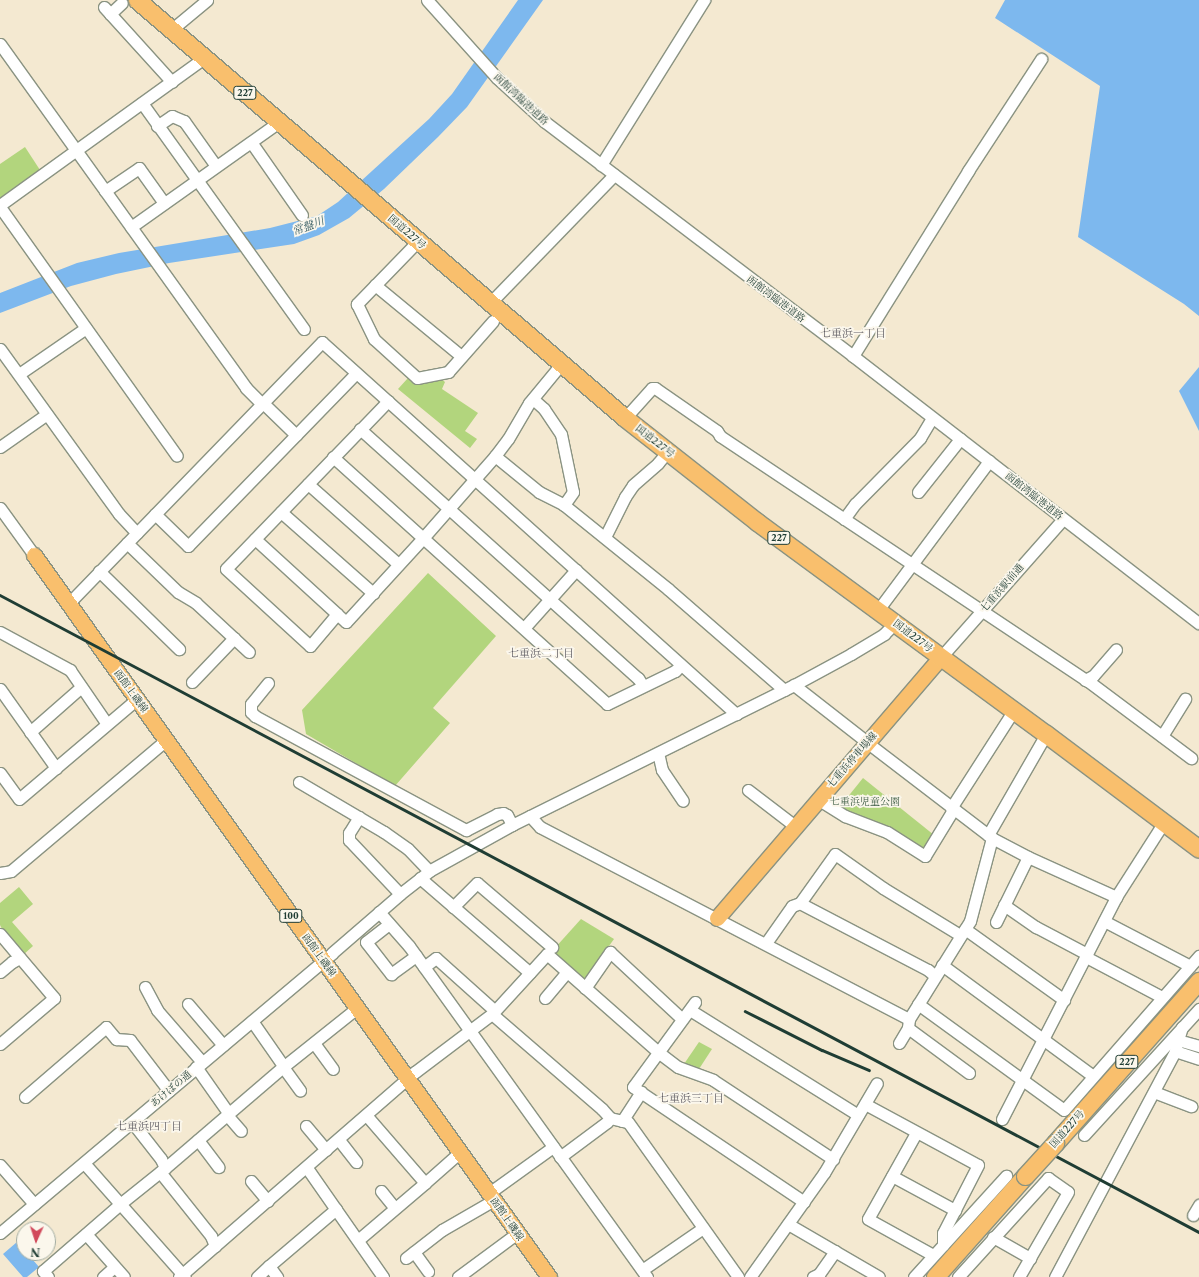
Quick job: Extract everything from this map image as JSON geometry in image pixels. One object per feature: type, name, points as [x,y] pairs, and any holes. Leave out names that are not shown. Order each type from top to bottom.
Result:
[{"type":"highway","name":"国道227号","points":[[130,1],[171,30],[625,418],[757,522],[1014,710],[1199,849]]},
{"type":"highway","name":"国道227号","points":[[935,1277],[1199,980]]},
{"type":"main road","name":"函館上磯線","points":[[34,555],[548,1277]]},
{"type":"main road","name":"七重浜停車場線","points":[[716,918],[795,826],[870,745],[941,657]]},
{"type":"street","points":[[171,30],[207,0]]},
{"type":"street","name":"函館湾臨港道路","points":[[427,0],[497,78],[545,122],[614,176],[853,356],[1199,623]]},
{"type":"street","points":[[601,165],[704,0]]},
{"type":"street","points":[[130,1],[107,10],[172,82]]},
{"type":"street","points":[[1,46],[246,388],[296,435]]},
{"type":"street","points":[[177,456],[60,293],[0,206],[204,58]]},
{"type":"street","points":[[853,356],[968,171],[1041,59]]},
{"type":"street","points":[[142,103],[157,126],[198,180],[304,329]]},
{"type":"street","points":[[157,126],[172,116],[184,121],[216,166]]},
{"type":"street","points":[[131,227],[279,122]]},
{"type":"street","points":[[251,142],[302,215]]},
{"type":"street","points":[[105,192],[139,168],[164,203]]},
{"type":"street","points":[[490,302],[614,176]]},
{"type":"street","points":[[418,241],[357,304],[374,339],[417,378],[448,372],[493,321]]},
{"type":"street","points":[[375,285],[462,356]]},
{"type":"street","points":[[19,374],[86,328]]},
{"type":"street","points":[[68,604],[322,342],[736,714]]},
{"type":"street","points":[[0,349],[119,514],[136,533]]},
{"type":"street","points":[[254,539],[346,622],[495,456],[508,439],[532,399],[562,363]]},
{"type":"street","points":[[155,514],[188,546],[356,373]]},
{"type":"street","points":[[625,418],[652,388],[655,388],[717,431],[720,436],[912,566],[981,612],[990,615],[1086,680],[1191,758]]},
{"type":"street","points":[[532,399],[544,409],[561,434],[573,492],[564,505]]},
{"type":"street","points":[[337,614],[310,646],[226,569],[388,401]]},
{"type":"street","points":[[0,446],[46,414]]},
{"type":"street","points":[[844,519],[855,504],[920,438],[932,418]]},
{"type":"street","points":[[360,429],[638,678],[643,686]]},
{"type":"street","points":[[918,492],[960,439]]},
{"type":"street","points":[[605,537],[625,497],[633,485],[658,463],[668,451]]},
{"type":"street","points":[[495,456],[539,492],[564,505],[668,588],[784,690]]},
{"type":"street","points":[[333,457],[607,704],[675,671],[681,665]]},
{"type":"street","points":[[878,610],[989,461]]},
{"type":"street","points":[[308,484],[398,564]]},
{"type":"street","points":[[281,512],[373,593]]},
{"type":"street","points":[[2,516],[34,555]]},
{"type":"street","name":"七重浜駅前通","points":[[941,657],[1064,519]]},
{"type":"street","points":[[126,543],[178,592],[196,603],[250,652]]},
{"type":"street","points":[[524,628],[576,570]]},
{"type":"street","points":[[99,571],[179,649]]},
{"type":"street","name":"あけぼの通","points":[[0,1233],[425,874],[512,825],[784,690],[851,654],[884,634],[895,623]]},
{"type":"street","points":[[0,632],[70,670],[107,724]]},
{"type":"street","points":[[192,682],[234,638]]},
{"type":"street","points":[[1086,680],[1093,676],[1116,650]]},
{"type":"street","points":[[268,683],[251,704],[251,712],[255,716],[466,830],[497,814],[503,813],[507,815],[512,825]]},
{"type":"street","points":[[794,684],[870,745],[990,837],[1028,857],[1116,897]]},
{"type":"street","points":[[30,732],[82,687]]},
{"type":"street","points":[[0,689],[56,768]]},
{"type":"street","points":[[0,773],[18,799],[137,699]]},
{"type":"street","points":[[1162,736],[1185,700]]},
{"type":"street","points":[[824,803],[845,816],[887,832],[925,856],[952,809],[1014,710]]},
{"type":"street","points":[[899,1043],[918,1004],[972,915],[990,837],[1046,734]]},
{"type":"street","points":[[0,873],[11,871],[166,740]]},
{"type":"street","points":[[659,757],[662,770],[683,801]]},
{"type":"street","points":[[299,782],[359,817],[408,849],[425,874],[453,907],[530,973]]},
{"type":"street","points":[[748,790],[795,826]]},
{"type":"street","points":[[530,816],[540,827],[766,943],[908,1024],[969,1073]]},
{"type":"street","points":[[359,817],[349,833],[350,840],[400,894]]},
{"type":"street","points":[[1002,1119],[1023,1081],[1116,897],[1164,822]]},
{"type":"street","points":[[766,943],[792,906],[800,903],[835,854],[883,888],[962,932],[1064,1000]]},
{"type":"street","points":[[996,922],[1028,857]]},
{"type":"street","points":[[453,907],[477,883],[552,947]]},
{"type":"street","points":[[800,903],[928,970],[935,976]]},
{"type":"street","points":[[1004,905],[1036,926],[1162,997]]},
{"type":"street","points":[[379,912],[424,967],[554,1148],[642,1274],[703,1228]]},
{"type":"street","points":[[1104,921],[1190,966]]},
{"type":"street","points":[[389,924],[366,942],[391,974],[416,956]]},
{"type":"street","points":[[0,934],[54,998],[0,1044]]},
{"type":"street","points":[[585,988],[610,952],[689,1010],[858,1115]]},
{"type":"street","points":[[84,1163],[182,1276],[367,1116],[415,1072],[494,1013],[547,954],[658,1052],[678,1067],[713,1080],[833,1159]]},
{"type":"street","points":[[918,1004],[1064,1110],[1199,956]]},
{"type":"street","points":[[0,972],[12,962],[20,958]]},
{"type":"street","points":[[424,967],[436,958],[494,1013],[602,1109],[610,1118],[628,1122],[738,1277]]},
{"type":"street","points":[[942,965],[1093,1076]]},
{"type":"street","points":[[545,998],[567,972]]},
{"type":"street","points":[[145,987],[157,1010],[199,1065],[228,1114],[241,1131]]},
{"type":"street","points":[[188,1004],[223,1045]]},
{"type":"street","points":[[48,1277],[43,1271],[120,1204],[357,1008]]},
{"type":"street","points":[[1084,1135],[1199,1008]]},
{"type":"street","points":[[689,1010],[633,1087],[804,1202]]},
{"type":"street","points":[[252,1021],[300,1090]]},
{"type":"street","points":[[25,1097],[106,1027],[116,1039],[130,1040],[169,1091]]},
{"type":"street","points":[[1055,1277],[1176,1051],[1182,1027]]},
{"type":"street","points":[[1185,1042],[1199,1046]]},
{"type":"street","points":[[314,1043],[333,1069]]},
{"type":"street","points":[[1176,1051],[1199,1059]]},
{"type":"street","points":[[750,1277],[833,1159],[877,1082]]},
{"type":"street","points":[[622,1121],[640,1092]]},
{"type":"street","points":[[1154,1092],[1191,1106]]},
{"type":"street","points":[[865,1104],[916,1133],[978,1165],[943,1233],[943,1244]]},
{"type":"street","points":[[367,1116],[425,1183]]},
{"type":"street","points":[[560,1157],[607,1122],[610,1118]]},
{"type":"street","points":[[132,1122],[161,1159],[162,1170],[166,1177],[211,1236],[215,1246]]},
{"type":"street","points":[[306,1126],[326,1150]]},
{"type":"street","points":[[916,1133],[868,1219],[933,1255]]},
{"type":"street","points":[[198,1140],[218,1168]]},
{"type":"street","points":[[339,1140],[356,1162]]},
{"type":"street","points":[[428,1271],[410,1255],[554,1148]]},
{"type":"street","points":[[358,1240],[460,1152]]},
{"type":"street","points":[[0,1165],[34,1204]]},
{"type":"street","points":[[307,1168],[383,1277]]},
{"type":"street","points":[[892,1176],[955,1210]]},
{"type":"street","points":[[914,1277],[1006,1176]]},
{"type":"street","points":[[958,1277],[1048,1178],[1068,1192],[1019,1277]]},
{"type":"street","points":[[251,1181],[268,1201]]},
{"type":"street","points":[[381,1192],[395,1208]]},
{"type":"street","points":[[1193,1215],[1199,1204]]},
{"type":"street","points":[[257,1277],[336,1209]]},
{"type":"street","points":[[788,1224],[879,1277]]},
{"type":"street","points":[[86,1234],[124,1277]]},
{"type":"street","points":[[458,1277],[512,1237]]},
{"type":"street","points":[[993,1237],[1030,1258]]},
{"type":"street","points":[[813,1277],[819,1274],[835,1251]]},
{"type":"street","points":[[269,1266],[277,1277]]},
{"type":"street","points":[[103,1277],[114,1267]]},
{"type":"green space","points":[[25,147],[40,170],[0,198],[0,164]]},
{"type":"green space","points":[[408,378],[415,385],[440,378],[445,382],[442,389],[478,413],[465,431],[477,439],[470,448],[398,389]]},
{"type":"green space","points":[[428,573],[496,636],[433,708],[450,723],[395,786],[306,734],[302,710]]},
{"type":"green space","name":"七重浜児童公園","points":[[863,778],[934,835],[924,851],[838,809]]},
{"type":"green space","points":[[19,887],[33,904],[12,922],[33,946],[23,955],[4,933],[0,925],[0,903]]},
{"type":"green space","points":[[581,919],[614,939],[586,978],[580,978],[554,955],[554,949]]},
{"type":"green space","points":[[699,1042],[712,1049],[699,1069],[684,1064]]},
{"type":"water","name":"常盤川","points":[[518,0],[543,0],[467,107],[384,189],[349,218],[319,235],[294,244],[169,263],[116,274],[71,286],[0,313],[0,293],[77,263],[119,253],[270,228],[317,216],[338,202],[429,119],[452,94]]},
{"type":"water","points":[[1005,0],[1199,0],[1199,316],[1184,304],[1078,237],[1100,86],[995,18]]},
{"type":"water","points":[[1199,367],[1199,431],[1179,391]]},
{"type":"water","points":[[16,1243],[16,1261],[34,1261],[39,1267],[27,1277],[23,1277],[3,1254]]},
{"type":"railway","points":[[0,595],[1199,1232]]},
{"type":"railway","points":[[745,1011],[822,1050],[869,1070]]},
{"type":"district","name":"七重浜一丁目","points":[[853,333]]},
{"type":"district","name":"七重浜二丁目","points":[[541,653]]},
{"type":"district","name":"七重浜三丁目","points":[[691,1098]]},
{"type":"district","name":"七重浜四丁目","points":[[149,1126]]}]
